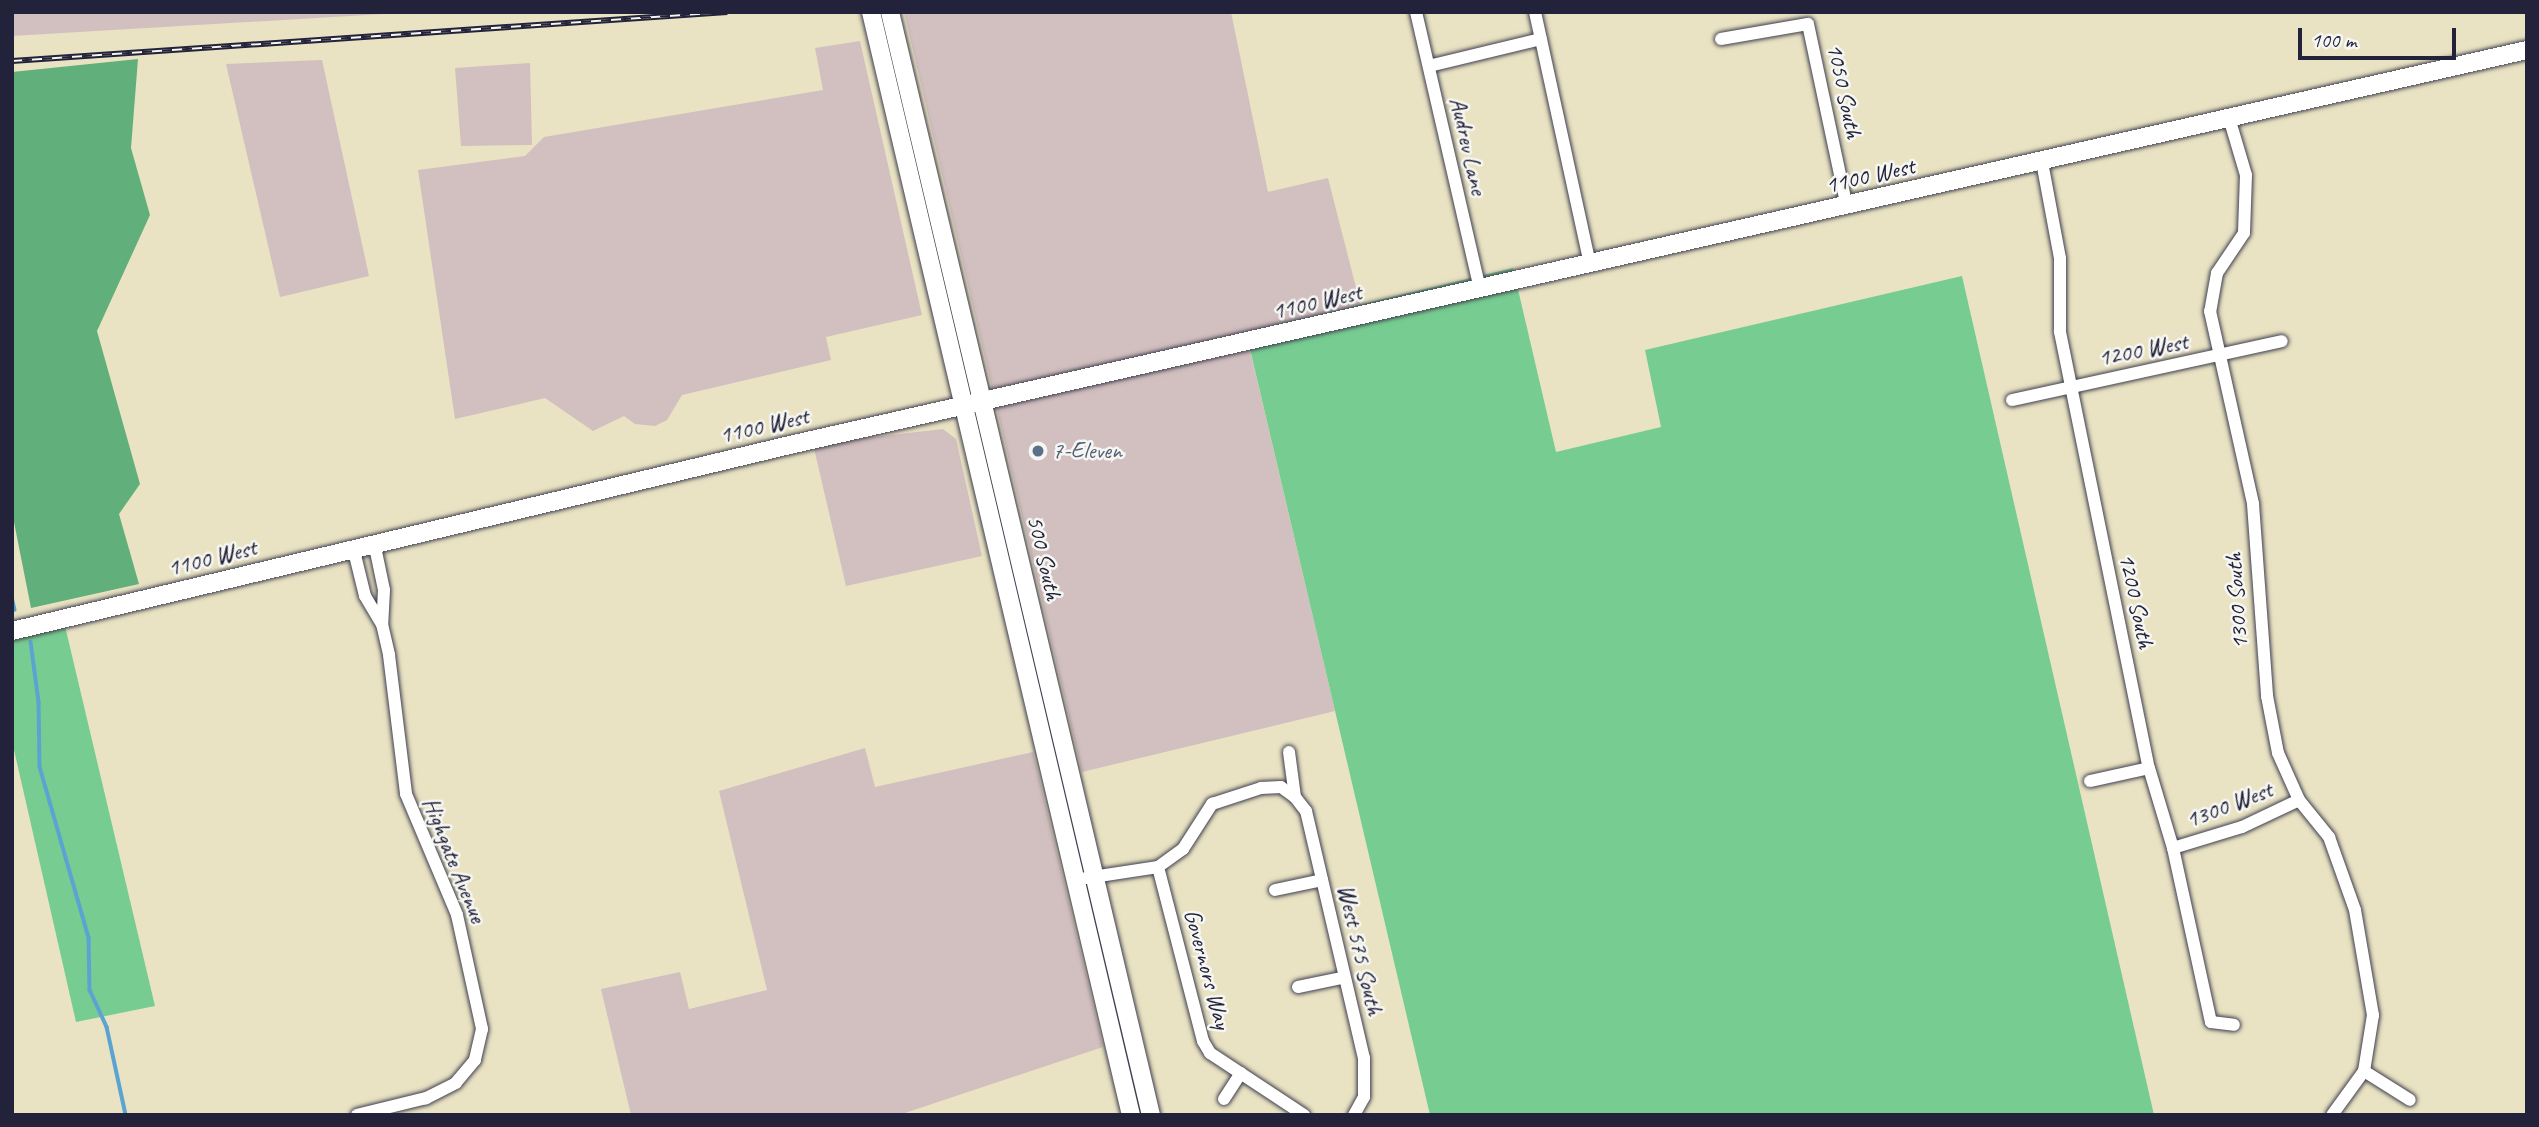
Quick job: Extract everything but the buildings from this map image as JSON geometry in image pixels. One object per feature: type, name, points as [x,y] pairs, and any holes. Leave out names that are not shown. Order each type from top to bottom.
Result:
[{"type":"street","name":"500 South","points":[[871,12],[1131,1115]]},
{"type":"street","name":"500 South","points":[[891,12],[1151,1115]]},
{"type":"street","name":"Audrev Lane","points":[[1416,12],[1480,289]]},
{"type":"street","points":[[1535,12],[1590,264]]},
{"type":"street","name":"1050 South","points":[[1720,39],[1808,24],[1847,206]]},
{"type":"street","points":[[1429,66],[1541,39]]},
{"type":"street","name":"1100 West","points":[[12,631],[374,542],[962,406],[2230,121],[2527,50]]},
{"type":"street","name":"1300 South","points":[[2230,121],[2246,175],[2244,233],[2217,273],[2210,311],[2253,504],[2267,696],[2278,753],[2299,800],[2329,837],[2364,948],[2373,1015],[2364,1071]]},
{"type":"street","name":"1200 South","points":[[2042,162],[2060,258],[2060,332],[2148,768],[2173,848],[2211,1022],[2234,1025]]},
{"type":"street","name":"1200 West","points":[[2012,400],[2282,341]]},
{"type":"street","name":"Highgate Avenue","points":[[357,1115],[426,1098],[456,1083],[475,1060],[482,1029],[457,915],[406,794],[396,745],[391,668],[382,624],[384,590],[374,542]]},
{"type":"street","name":"Highgate Avenue","points":[[353,547],[365,596],[382,624]]},
{"type":"street","name":"West 575 South","points":[[1289,752],[1295,797],[1306,811],[1366,1080],[1354,1115]]},
{"type":"street","points":[[2090,781],[2148,768]]},
{"type":"street","points":[[1075,880],[1158,867],[1183,849],[1212,804],[1261,788],[1282,787],[1295,797]]},
{"type":"street","name":"1300 West","points":[[2173,848],[2242,827],[2299,800]]},
{"type":"street","name":"Governors Way","points":[[1158,867],[1203,1041],[1210,1053],[1304,1115]]},
{"type":"street","points":[[1275,890],[1322,880]]},
{"type":"street","points":[[1298,988],[1342,978]]},
{"type":"street","points":[[2332,1115],[2364,1071],[2410,1100]]},
{"type":"street","points":[[1224,1099],[1241,1073]]},
{"type":"shaded area","points":[[12,12],[417,12],[12,36]]},
{"type":"shaded area","points":[[904,12],[1231,12],[1268,192],[1328,178],[1361,307],[1246,333],[1335,711],[1082,772]]},
{"type":"shaded area","points":[[860,41],[922,315],[826,337],[831,360],[682,395],[667,420],[655,426],[635,424],[624,416],[593,431],[545,398],[455,419],[418,170],[525,156],[544,137],[823,90],[815,48]]},
{"type":"shaded area","points":[[322,60],[369,276],[280,297],[226,64]]},
{"type":"shaded area","points":[[530,63],[532,145],[461,146],[455,68]]},
{"type":"shaded area","points":[[943,429],[956,439],[982,556],[846,586],[813,444]]},
{"type":"shaded area","points":[[865,748],[875,787],[1033,752],[1103,1047],[899,1115],[631,1115],[601,989],[680,972],[689,1009],[767,990],[719,791]]},
{"type":"green space","points":[[138,59],[131,148],[150,215],[97,331],[140,484],[119,514],[139,584],[31,608],[12,512],[12,72]]},
{"type":"green space","points":[[1513,268],[1556,452],[1661,427],[1645,350],[1962,276],[2154,1115],[1430,1115],[1246,332]]},
{"type":"green space","points":[[65,626],[155,1006],[76,1022],[12,741],[12,639]]},
{"type":"waterway","points":[[12,597],[15,610]]},
{"type":"waterway","points":[[31,642],[39,702],[40,767],[89,938],[90,990],[107,1027],[126,1115]]},
{"type":"railway","points":[[12,61],[727,12]]},
{"type":"place","name":"7-Eleven","points":[[1038,451]]}]
